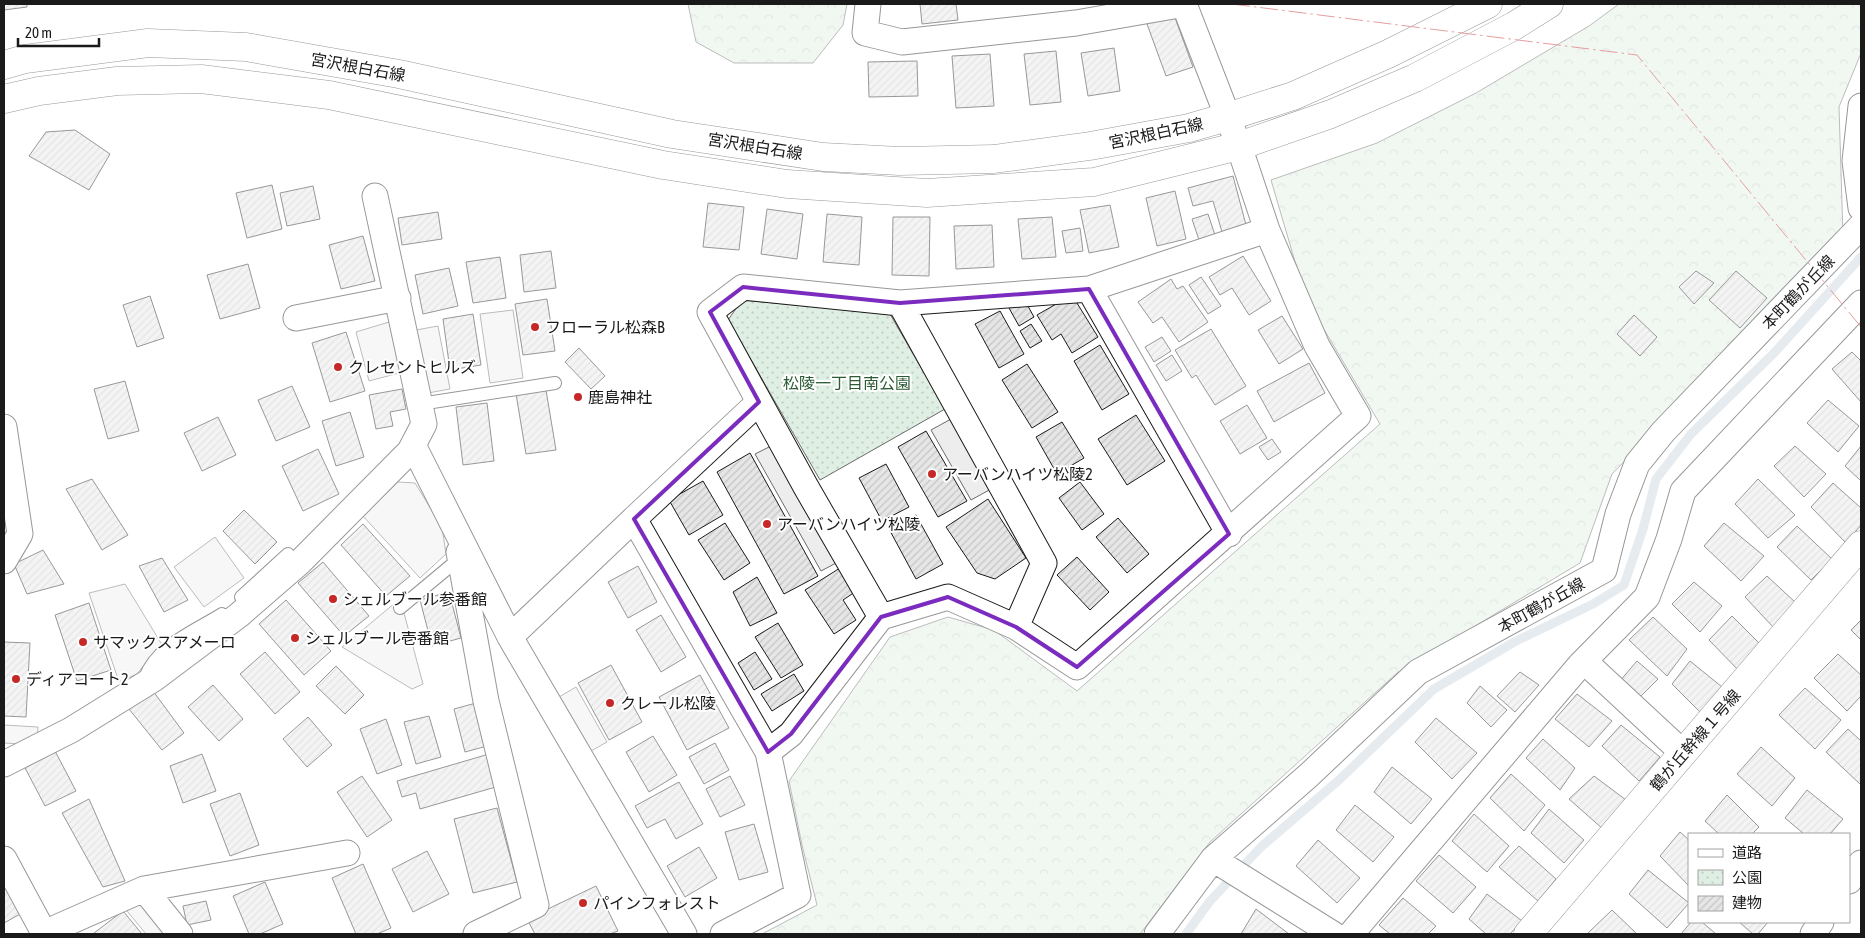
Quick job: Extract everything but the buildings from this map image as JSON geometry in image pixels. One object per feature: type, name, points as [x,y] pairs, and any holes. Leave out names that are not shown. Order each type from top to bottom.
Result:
[{"type":"street","points":[[768,752],[791,734],[881,617],[948,597],[1016,626],[1078,667],[1358,416],[1317,346],[1267,230],[1239,146],[1185,4],[1076,23],[902,42],[865,34],[868,4]]},
{"type":"street","name":"宮沢根白石線","points":[[4,65],[25,59],[148,43],[246,47],[399,74],[672,134],[823,157],[900,161],[994,159],[1090,146],[1189,128],[1227,117],[1293,96],[1388,54],[1488,4]]},
{"type":"street","points":[[4,99],[38,91],[117,81],[201,79],[329,95],[663,165],[787,184],[928,193],[1094,182],[1239,146],[1331,114],[1415,78],[1514,26],[1549,4]]},
{"type":"street","points":[[1861,106],[1854,161],[1861,208]]},
{"type":"street","points":[[4,764],[71,730],[142,685],[239,615],[300,562],[410,451],[424,424],[375,196]]},
{"type":"street","name":"本町鶴が丘線","points":[[1157,934],[1219,863],[1418,672],[1604,570],[1618,514],[1637,464],[1662,432],[1861,226]]},
{"type":"street","points":[[881,617],[710,312],[743,287],[900,303],[1089,289],[1267,230]]},
{"type":"street","points":[[1089,289],[1228,534]]},
{"type":"street","points":[[296,318],[398,298]]},
{"type":"street","points":[[900,303],[1044,563],[1016,626]]},
{"type":"street","points":[[1351,934],[1584,661],[1647,597],[1669,539],[1683,492],[1861,304]]},
{"type":"street","points":[[510,637],[759,402]]},
{"type":"street","points":[[4,427],[20,534],[4,561]]},
{"type":"street","points":[[413,445],[510,637],[684,934]]},
{"type":"street","points":[[634,518],[768,752],[798,895],[723,934]]},
{"type":"street","points":[[453,523],[486,701],[536,905],[476,934]]},
{"type":"street","name":"鶴が丘幹線１号線","points":[[1528,934],[1861,545]]},
{"type":"street","points":[[1584,661],[1683,753]]},
{"type":"street","points":[[4,859],[43,934],[144,889],[347,853]]},
{"type":"street","points":[[1219,863],[1333,934]]},
{"type":"street","points":[[1850,880],[1861,863]]},
{"type":"street","points":[[144,889],[180,934]]},
{"type":"street","points":[[1813,934],[1820,923]]},
{"type":"lane","points":[[420,404],[555,383]]},
{"type":"lane","points":[[142,685],[147,672],[164,649],[222,614],[288,554]]},
{"type":"lane","points":[[400,608],[460,558]]},
{"type":"highlighted area","points":[[743,287],[900,303],[1089,289],[1229,534],[1077,667],[1016,627],[948,597],[881,617],[791,734],[768,752],[634,519],[759,402],[710,312]]},
{"type":"green space","points":[[688,4],[847,4],[843,25],[813,63],[734,63],[696,42]]},
{"type":"green space","points":[[1619,4],[1861,4],[1861,53],[1839,107],[1843,236],[1612,474],[1580,563],[1397,673],[1210,842],[1140,934],[762,934],[817,905],[789,781],[890,637],[948,617],[994,630],[1077,691],[1380,424],[1306,299],[1271,180],[1377,143],[1476,93],[1589,26]]},
{"type":"green space","name":"松陵一丁目南公園","points":[[742,300],[890,314],[945,409],[820,480],[728,320]]},
{"type":"shaded area","points":[[513,310],[523,378],[490,383],[480,314]]},
{"type":"shaded area","points":[[389,322],[403,372],[369,381],[356,332]]},
{"type":"shaded area","points":[[438,326],[450,389],[428,393],[416,330]]},
{"type":"shaded area","points":[[951,419],[991,489],[971,500],[931,430]]},
{"type":"shaded area","points":[[773,445],[838,562],[821,571],[755,454]]},
{"type":"shaded area","points":[[398,482],[415,483],[442,527],[446,554],[420,578],[362,515]]},
{"type":"shaded area","points":[[215,537],[244,578],[204,607],[174,567]]},
{"type":"shaded area","points":[[125,584],[161,643],[137,674],[119,682],[89,593]]},
{"type":"shaded area","points":[[395,603],[404,613],[423,684],[412,689],[342,647]]},
{"type":"shaded area","points":[[576,687],[607,742],[591,751],[559,697]]},
{"type":"shaded area","points":[[4,725],[38,727],[37,745],[4,743]]},
{"type":"shaded area","points":[[140,900],[168,934],[146,934],[127,911]]},
{"type":"waterway","points":[[1186,934],[1210,901],[1261,847],[1339,780],[1434,689],[1516,641],[1593,604],[1624,585],[1643,529],[1656,479],[1691,434],[1775,352],[1861,257]]},
{"type":"power","points":[[1232,4],[1637,55],[1861,327]]},
{"type":"place","name":"フローラル松森B","points":[[535,327]]},
{"type":"place","name":"クレセントヒルズ","points":[[338,367]]},
{"type":"place","name":"鹿島神社","points":[[578,397]]},
{"type":"place","name":"アーバンハイツ松陵2","points":[[932,474]]},
{"type":"place","name":"アーバンハイツ松陵","points":[[767,524]]},
{"type":"place","name":"シェルブール参番館","points":[[333,599]]},
{"type":"place","name":"シェルブール壱番館","points":[[295,638]]},
{"type":"place","name":"サマックスアメーロ","points":[[83,642]]},
{"type":"place","name":"ディアコート2","points":[[16,679]]},
{"type":"place","name":"クレール松陵","points":[[610,703]]},
{"type":"place","name":"パインフォレスト","points":[[583,903]]}]
